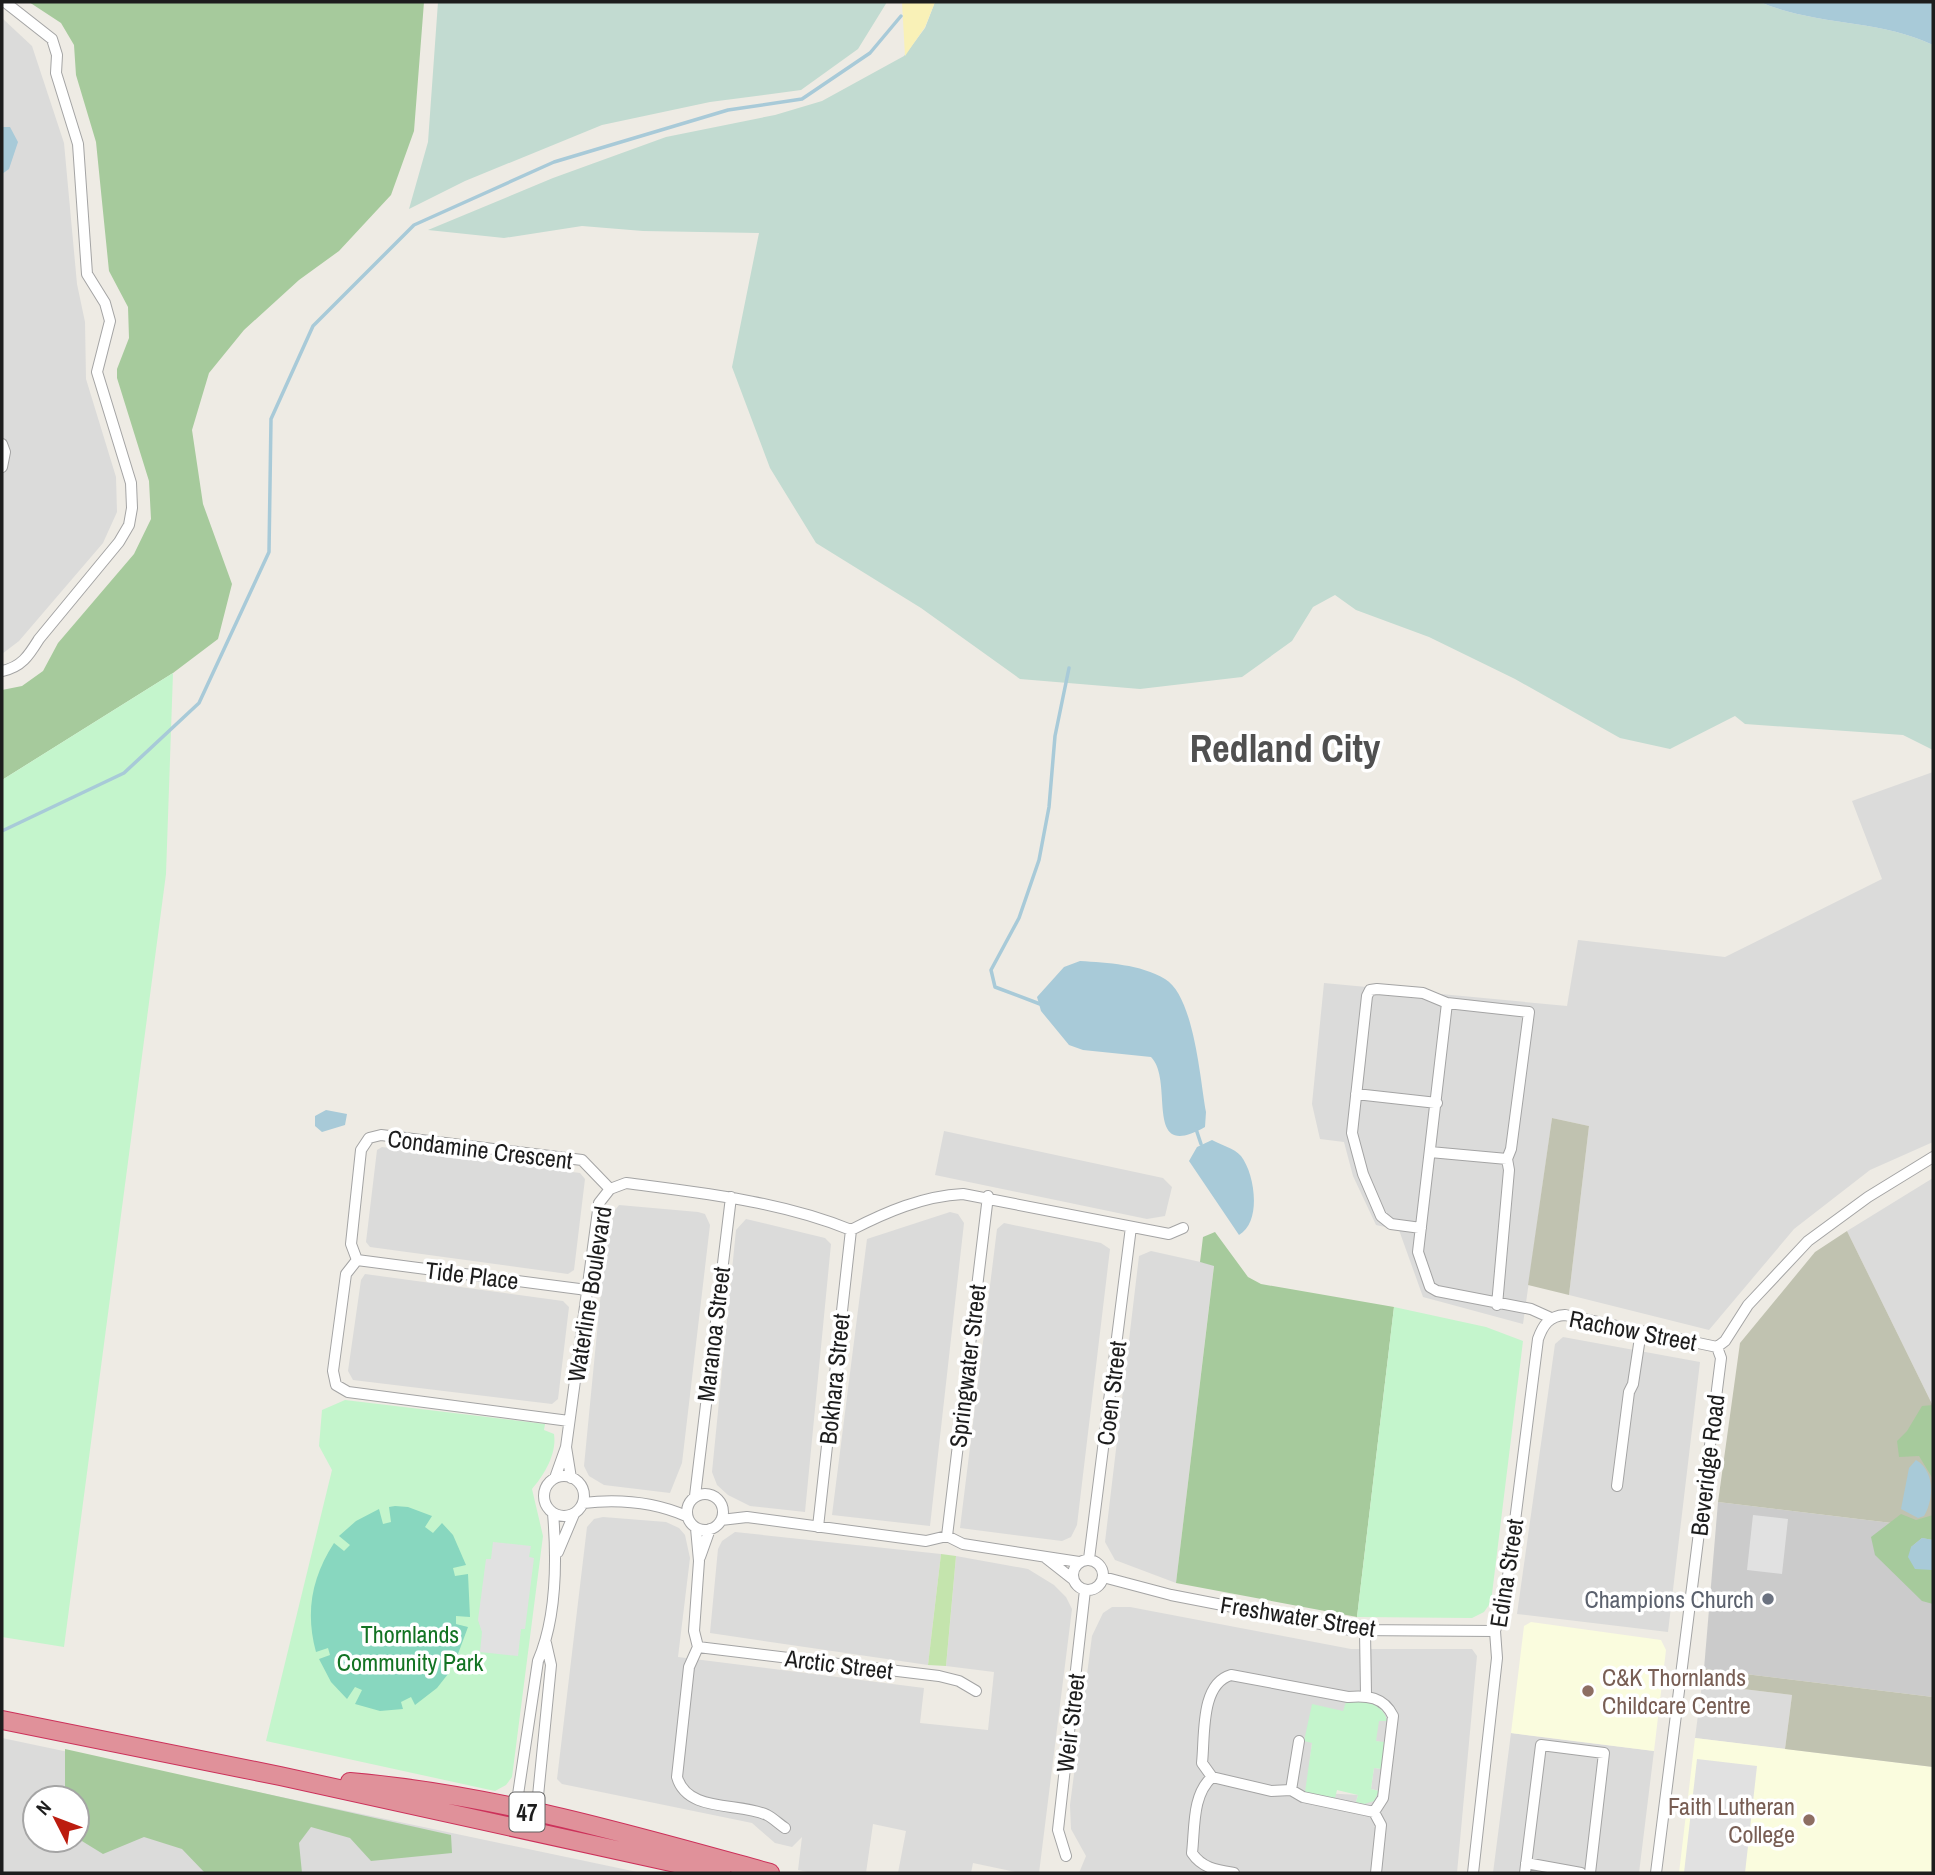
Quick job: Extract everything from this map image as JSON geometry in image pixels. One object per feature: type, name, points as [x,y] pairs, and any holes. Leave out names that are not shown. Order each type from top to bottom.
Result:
[{"type":"highway","name":"47","points":[[2,1720],[280,1776],[721,1873]]},
{"type":"highway","name":"47","points":[[280,1776],[402,1786],[635,1835],[770,1873]]},
{"type":"street","points":[[2,671],[20,664],[29,656],[39,639],[119,542],[129,525],[132,508],[131,484],[97,372],[110,321],[105,303],[87,274],[78,144],[56,73],[57,55],[52,39],[5,2]]},
{"type":"street","points":[[2,444],[5,452],[2,467]]},
{"type":"street","points":[[1447,1003],[1421,1228],[1391,1224],[1381,1216],[1363,1174],[1352,1133],[1367,996],[1370,990],[1423,993],[1447,1003],[1529,1012],[1511,1149],[1507,1159],[1509,1170],[1497,1305]]},
{"type":"street","points":[[1356,1094],[1437,1103]]},
{"type":"street","name":"Condamine Crescent","points":[[357,1260],[351,1244],[361,1150],[369,1139],[381,1135],[582,1160],[610,1189]]},
{"type":"street","points":[[1430,1152],[1507,1159]]},
{"type":"street","points":[[1717,1347],[1748,1304],[1808,1241],[1868,1197],[1933,1157]]},
{"type":"street","name":"Waterline Boulevard","points":[[555,1478],[566,1447],[599,1203],[610,1189],[626,1183],[731,1197],[831,1222],[850,1230]]},
{"type":"street","points":[[850,1230],[897,1209],[941,1195],[988,1196],[1169,1234],[1184,1228]]},
{"type":"street","name":"Springwater Street","points":[[947,1536],[988,1196]]},
{"type":"street","name":"Maranoa Street","points":[[692,1498],[731,1197]]},
{"type":"street","name":"Coen Street","points":[[1084,1561],[1131,1227]]},
{"type":"street","name":"Rachow Street","points":[[1421,1228],[1418,1252],[1430,1287],[1497,1305],[1541,1311],[1551,1318],[1565,1315],[1717,1347]]},
{"type":"street","name":"Bokhara Street","points":[[818,1527],[850,1230]]},
{"type":"street","points":[[357,1260],[346,1274],[333,1371],[334,1380],[340,1389],[569,1421]]},
{"type":"street","name":"Tide Place","points":[[357,1260],[587,1290]]},
{"type":"street","name":"Edina Street","points":[[1473,1873],[1497,1658],[1495,1631],[1505,1600],[1538,1339],[1543,1325],[1551,1318]]},
{"type":"street","points":[[1617,1486],[1629,1392],[1633,1384],[1641,1331]]},
{"type":"street","name":"Beveridge Road","points":[[1657,1873],[1721,1358],[1717,1347]]},
{"type":"street","name":"Waterline Boulevard","points":[[566,1447],[571,1478]]},
{"type":"street","points":[[696,1471],[709,1494],[747,1517]]},
{"type":"street","points":[[513,1828],[537,1661],[546,1642],[556,1555],[553,1513],[544,1498],[546,1486],[555,1478],[571,1478],[582,1488],[608,1500]]},
{"type":"street","points":[[556,1555],[574,1514],[583,1503],[582,1488]]},
{"type":"street","points":[[664,1506],[709,1494]]},
{"type":"street","points":[[686,1516],[692,1498]]},
{"type":"street","points":[[583,1503],[608,1500],[664,1506],[686,1516],[696,1528],[699,1561],[694,1631],[698,1647],[689,1667],[677,1777],[680,1787],[690,1797],[767,1815],[785,1828]]},
{"type":"street","points":[[720,1501],[723,1513],[721,1520]]},
{"type":"street","points":[[553,1513],[563,1517],[574,1514]]},
{"type":"street","points":[[699,1561],[710,1529],[721,1520],[747,1517],[926,1541],[947,1536],[963,1544],[1028,1552],[1045,1558],[1099,1563],[1103,1577],[1094,1589],[1085,1590],[1045,1558]]},
{"type":"street","points":[[696,1528],[710,1529]]},
{"type":"street","points":[[1074,1580],[1074,1570],[1084,1561]]},
{"type":"street","name":"Freshwater Street","points":[[1103,1577],[1171,1595],[1365,1631],[1495,1631]]},
{"type":"street","name":"Weir Street","points":[[1066,1856],[1058,1830],[1085,1590]]},
{"type":"street","points":[[1365,1631],[1366,1695]]},
{"type":"street","points":[[533,1833],[551,1665],[546,1642]]},
{"type":"street","name":"Arctic Street","points":[[698,1647],[939,1676],[959,1681],[976,1692]]},
{"type":"street","points":[[1374,1812],[1382,1798],[1393,1716],[1388,1706],[1366,1695],[1348,1697],[1231,1675],[1219,1679],[1211,1690],[1202,1763],[1212,1777],[1271,1791],[1291,1790],[1303,1797],[1374,1812],[1381,1825],[1376,1873]]},
{"type":"street","points":[[1291,1790],[1299,1741]]},
{"type":"street","points":[[1581,1873],[1526,1868],[1541,1745],[1604,1753],[1590,1873]]},
{"type":"street","points":[[1212,1777],[1203,1786],[1198,1797],[1192,1853],[1198,1862],[1209,1868],[1234,1873]]},
{"type":"shaded area","points":[[438,2],[887,2],[858,49],[801,90],[710,102],[602,125],[465,181],[409,209],[428,142]]},
{"type":"shaded area","points":[[935,2],[1760,2],[1803,15],[1891,31],[1933,45],[1933,750],[1903,735],[1745,724],[1735,716],[1670,749],[1620,738],[1515,679],[1429,637],[1356,610],[1335,595],[1313,607],[1292,641],[1242,677],[1140,689],[1020,679],[921,608],[816,543],[770,468],[732,367],[759,233],[643,231],[582,226],[504,238],[428,230],[553,178],[666,137],[775,115],[822,101],[904,56],[925,28]]},
{"type":"shaded area","points":[[2,18],[32,46],[64,143],[77,284],[85,322],[86,379],[116,477],[117,512],[103,543],[19,641],[2,654]]},
{"type":"shaded area","points":[[1933,772],[1933,1142],[1870,1170],[1794,1229],[1709,1330],[1569,1295],[1589,1126],[1552,1118],[1523,1324],[1423,1297],[1399,1230],[1376,1225],[1353,1176],[1344,1142],[1320,1139],[1312,1104],[1324,983],[1567,1006],[1578,940],[1725,957],[1882,879],[1852,801]]},
{"type":"shaded area","points":[[1552,1118],[1589,1126],[1569,1295],[1528,1285]]},
{"type":"shaded area","points":[[944,1131],[1163,1178],[1172,1187],[1165,1216],[1147,1219],[935,1175]]},
{"type":"shaded area","points":[[382,1147],[580,1173],[585,1179],[574,1270],[568,1274],[370,1247],[366,1242],[377,1150]]},
{"type":"shaded area","points":[[1933,1178],[1933,1406],[1847,1231]]},
{"type":"shaded area","points":[[619,1205],[698,1212],[705,1214],[710,1225],[682,1463],[670,1493],[604,1485],[589,1476],[584,1466],[608,1219]]},
{"type":"shaded area","points":[[950,1212],[958,1214],[964,1223],[930,1526],[832,1515],[867,1239]]},
{"type":"shaded area","points":[[746,1219],[825,1238],[831,1244],[805,1512],[750,1506],[728,1495],[717,1485],[712,1472],[736,1230]]},
{"type":"shaded area","points":[[1004,1223],[1101,1243],[1110,1249],[1077,1525],[1071,1537],[1062,1541],[960,1528],[997,1229]]},
{"type":"shaded area","points":[[1847,1231],[1933,1406],[1933,1528],[1718,1502],[1740,1343],[1815,1252]]},
{"type":"shaded area","points":[[1151,1251],[1214,1265],[1176,1583],[1115,1560],[1105,1542],[1139,1256]]},
{"type":"shaded area","points":[[365,1274],[563,1301],[569,1307],[558,1399],[552,1404],[353,1380],[348,1371],[361,1280]]},
{"type":"shaded area","points":[[1563,1337],[1700,1362],[1668,1632],[1517,1614],[1555,1344]]},
{"type":"shaded area","points":[[1718,1502],[1933,1528],[1933,1697],[1704,1669]]},
{"type":"shaded area","points":[[1753,1515],[1788,1519],[1782,1574],[1747,1570]]},
{"type":"shaded area","points":[[603,1517],[666,1522],[679,1528],[685,1535],[690,1558],[678,1657],[924,1688],[920,1723],[988,1730],[994,1672],[946,1666],[956,1556],[1028,1569],[1054,1585],[1066,1597],[1072,1609],[1039,1873],[1020,1873],[973,1863],[971,1873],[898,1873],[906,1831],[873,1824],[866,1873],[812,1873],[798,1870],[802,1837],[792,1847],[775,1843],[752,1823],[562,1784],[557,1779],[587,1527],[594,1519]]},
{"type":"shaded area","points":[[735,1532],[941,1554],[928,1665],[710,1633],[718,1549],[722,1541]]},
{"type":"shaded area","points":[[493,1542],[531,1546],[529,1557],[534,1558],[525,1629],[521,1629],[518,1656],[480,1652],[482,1632],[478,1620],[486,1559],[491,1559]]},
{"type":"shaded area","points":[[1112,1607],[1130,1607],[1351,1649],[1472,1649],[1477,1656],[1457,1873],[1079,1873],[1086,1856],[1071,1829],[1070,1805],[1092,1636],[1103,1613]],"holes":[[[1366,1701],[1377,1707],[1376,1741],[1384,1743],[1382,1769],[1374,1768],[1371,1789],[1379,1791],[1364,1804],[1356,1802],[1358,1795],[1306,1792],[1312,1743],[1344,1711]]]},
{"type":"shaded area","name":"C&K Thornlands Childcare Centre","points":[[1531,1622],[1661,1640],[1666,1650],[1654,1751],[1511,1733],[1524,1626]]},
{"type":"shaded area","points":[[1704,1669],[1933,1697],[1933,1767],[1785,1749],[1792,1695],[1702,1684]]},
{"type":"shaded area","points":[[1702,1684],[1792,1695],[1785,1749],[1695,1738]]},
{"type":"shaded area","points":[[1511,1733],[1654,1751],[1639,1873],[1493,1873]]},
{"type":"shaded area","points":[[2,1738],[642,1873],[2,1873]]},
{"type":"shaded area","name":"Faith Lutheran College","points":[[1695,1738],[1933,1767],[1933,1873],[1679,1873]]},
{"type":"shaded area","points":[[1697,1759],[1757,1766],[1745,1873],[1684,1873]]},
{"type":"green space","points":[[29,2],[424,2],[414,131],[391,195],[339,251],[299,280],[244,330],[209,373],[192,430],[203,504],[232,584],[218,639],[173,673],[2,780],[2,690],[22,686],[43,671],[58,643],[134,554],[151,519],[149,481],[117,378],[117,369],[129,338],[128,307],[109,271],[96,142],[76,75],[74,45],[61,23]]},
{"type":"green space","points":[[173,673],[166,874],[64,1647],[2,1637],[2,780]]},
{"type":"green space","points":[[1215,1232],[1248,1277],[1261,1284],[1394,1307],[1357,1617],[1176,1583],[1214,1266],[1200,1262],[1203,1237]]},
{"type":"green space","points":[[1394,1307],[1486,1327],[1523,1341],[1491,1602],[1484,1612],[1472,1618],[1357,1617]]},
{"type":"green space","name":"Thornlands Community Park","points":[[345,1400],[545,1424],[544,1430],[554,1434],[554,1449],[549,1464],[532,1489],[543,1536],[512,1777],[506,1785],[495,1791],[266,1741],[332,1470],[319,1446],[322,1410]]},
{"type":"green space","points":[[1933,1405],[1933,1479],[1919,1456],[1899,1457],[1897,1441],[1907,1431],[1922,1406]]},
{"type":"green space","points":[[389,1507],[408,1507],[432,1516],[425,1527],[433,1533],[442,1523],[453,1535],[466,1565],[453,1568],[455,1576],[468,1574],[470,1617],[456,1616],[456,1624],[468,1627],[455,1662],[447,1658],[441,1668],[448,1674],[437,1688],[415,1705],[411,1697],[401,1702],[403,1709],[380,1711],[355,1704],[362,1690],[355,1687],[347,1699],[331,1682],[319,1659],[330,1655],[328,1648],[316,1652],[311,1609],[316,1582],[326,1556],[334,1543],[344,1551],[350,1545],[339,1536],[356,1521],[379,1509],[383,1524],[391,1522]]},
{"type":"green space","points":[[1901,1514],[1916,1520],[1933,1515],[1933,1540],[1922,1538],[1911,1547],[1925,1568],[1933,1570],[1933,1604],[1922,1601],[1875,1555],[1871,1537]]},
{"type":"green space","points":[[941,1554],[956,1556],[946,1666],[928,1665]]},
{"type":"green space","points":[[1361,1700],[1381,1709],[1387,1721],[1379,1721],[1376,1741],[1384,1742],[1382,1769],[1374,1768],[1371,1789],[1379,1791],[1374,1801],[1364,1804],[1356,1802],[1358,1795],[1337,1790],[1335,1798],[1305,1792],[1312,1743],[1304,1741],[1312,1704],[1343,1711],[1346,1702]]},
{"type":"green space","points":[[65,1749],[451,1835],[452,1853],[371,1861],[350,1838],[311,1827],[299,1843],[302,1873],[205,1873],[182,1849],[144,1837],[103,1854],[91,1847],[91,1784],[65,1784]]},
{"type":"sand","points":[[902,2],[935,2],[925,27],[905,56]]},
{"type":"water","points":[[1760,2],[1933,2],[1933,45],[1891,31],[1803,15]]},
{"type":"water","points":[[2,127],[10,127],[18,142],[9,169],[2,174]]},
{"type":"water","points":[[1080,961],[1145,970],[1165,979],[1175,988],[1183,1002],[1194,1040],[1206,1112],[1205,1127],[1186,1135],[1173,1135],[1163,1114],[1158,1068],[1151,1057],[1083,1050],[1069,1045],[1041,1011],[1037,997],[1064,967]]},
{"type":"water","points":[[326,1110],[347,1114],[345,1125],[322,1132],[315,1126],[315,1116]]},
{"type":"water","points":[[1212,1140],[1238,1153],[1250,1174],[1253,1209],[1251,1220],[1239,1235],[1189,1161],[1197,1147]]},
{"type":"water","points":[[1916,1460],[1927,1471],[1931,1486],[1930,1502],[1924,1516],[1918,1518],[1901,1509],[1909,1468]]},
{"type":"water","points":[[1922,1538],[1933,1540],[1933,1570],[1915,1569],[1908,1557],[1911,1547]]},
{"type":"waterway","points":[[2,831],[124,773],[199,703],[269,552],[271,419],[313,326],[414,225],[554,162],[728,110],[802,99],[870,53],[901,16]]},
{"type":"waterway","points":[[1040,1004],[995,987],[991,970],[1019,918],[1039,860],[1049,807],[1055,736],[1069,668]]},
{"type":"waterway","points":[[1196,1129],[1201,1144]]},
{"type":"place","name":"Champions Church","points":[[1768,1599]]},
{"type":"place","name":"C&K Thornlands Childcare Centre","points":[[1588,1691]]},
{"type":"place","name":"Faith Lutheran College","points":[[1809,1820]]},
{"type":"district","name":"Redland City","points":[[1285,748]]}]
